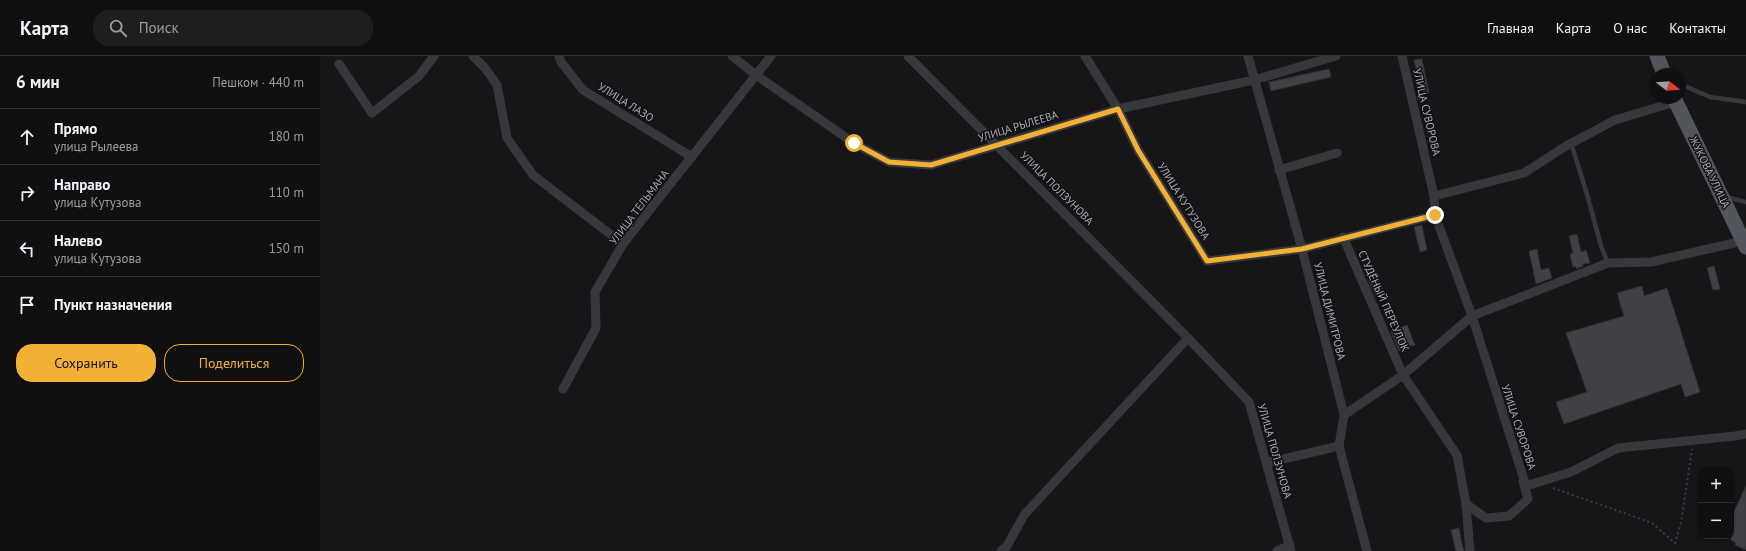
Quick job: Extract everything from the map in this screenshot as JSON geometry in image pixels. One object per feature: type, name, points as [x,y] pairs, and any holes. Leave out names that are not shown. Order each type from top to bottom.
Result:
[{"type":"main road","points":[[1657,56],[1662,68]]},
{"type":"main road","name":"ЖУКОВА УЛИЦА","points":[[1677,104],[1744,244]]},
{"type":"street","points":[[339,64],[372,113],[419,76],[434,56]]},
{"type":"street","points":[[473,56],[485,68],[498,85],[507,138],[533,175],[624,244]]},
{"type":"street","name":"УЛИЦА ЛАЗО","points":[[559,56],[560,62],[583,90],[692,157]]},
{"type":"street","name":"УЛИЦА РЫЛЕЕВА","points":[[732,56],[756,75],[854,143],[889,162],[931,165],[996,144],[1118,109],[1254,80],[1336,56]]},
{"type":"street","name":"УЛИЦА ТЕЛЬМАНА","points":[[563,389],[596,328],[595,292],[624,244],[771,56]]},
{"type":"street","name":"УЛИЦА ПОЛЗУНОВА","points":[[908,56],[1188,338],[1249,402],[1290,548],[1277,551]]},
{"type":"street","name":"УЛИЦА КУТУЗОВА","points":[[1085,56],[1118,109],[1138,150],[1207,261],[1302,249],[1343,237],[1435,215]]},
{"type":"street","name":"УЛИЦА ДИМИТРОВА","points":[[1248,56],[1302,249],[1344,415],[1339,446],[1367,551]]},
{"type":"street","name":"УЛИЦА СУВОРОВА","points":[[1402,56],[1434,196],[1435,215],[1472,316],[1526,486],[1571,472],[1618,448],[1746,434]]},
{"type":"street","points":[[1434,196],[1524,173],[1571,144],[1615,120],[1663,104]]},
{"type":"street","points":[[1279,170],[1337,153]]},
{"type":"street","name":"СТУДЁНЫЙ ПЕРЕУЛОК","points":[[1343,237],[1404,375],[1457,455],[1466,504],[1470,551]]},
{"type":"street","points":[[1472,316],[1608,263],[1651,262],[1744,244]]},
{"type":"street","name":"СТУДЁНЫЙ ПЕРЕУЛОК","points":[[1344,415],[1404,375],[1472,316]]},
{"type":"street","points":[[1001,551],[1007,546],[1024,515],[1188,338]]},
{"type":"street","points":[[1266,463],[1339,446]]},
{"type":"street","points":[[1466,504],[1486,518],[1510,516],[1528,499],[1523,478]]},
{"type":"lane","points":[[1686,87],[1710,97],[1746,102]]},
{"type":"lane","points":[[1571,144],[1587,194],[1601,246],[1608,263]]},
{"type":"lane","points":[[1721,196],[1746,202]]},
{"type":"path","points":[[1537,482],[1652,523],[1675,543],[1682,523],[1693,440]]},
{"type":"building","points":[[1422,59],[1429,93],[1422,95],[1414,60]]},
{"type":"building","points":[[1329,69],[1331,77],[1271,91],[1269,82]]},
{"type":"building","points":[[1422,225],[1427,250],[1420,252],[1414,227]]},
{"type":"building","points":[[1577,234],[1581,252],[1586,250],[1590,263],[1583,264],[1583,266],[1576,269],[1576,266],[1573,267],[1570,254],[1573,253],[1569,236]]},
{"type":"building","points":[[1537,249],[1541,270],[1549,268],[1552,278],[1536,284],[1529,251]]},
{"type":"building","points":[[1714,266],[1720,289],[1713,290],[1707,268]]},
{"type":"building","points":[[1377,276],[1384,294],[1376,297],[1368,280]]},
{"type":"building","points":[[1642,286],[1644,296],[1667,288],[1700,392],[1685,397],[1681,384],[1564,424],[1556,402],[1587,392],[1566,333],[1624,316],[1617,293]]},
{"type":"building","points":[[1407,325],[1415,345],[1406,346],[1399,351],[1391,332]]},
{"type":"building","points":[[1746,486],[1746,550],[1735,545],[1736,543],[1731,540],[1734,539],[1734,512]]},
{"type":"building","points":[[1459,528],[1464,551],[1456,551],[1451,530]]},
{"type":"route","points":[[854,143],[889,162],[931,165],[964,156],[996,144],[1118,109],[1138,150],[1207,261],[1302,249],[1343,237],[1435,215]]}]
